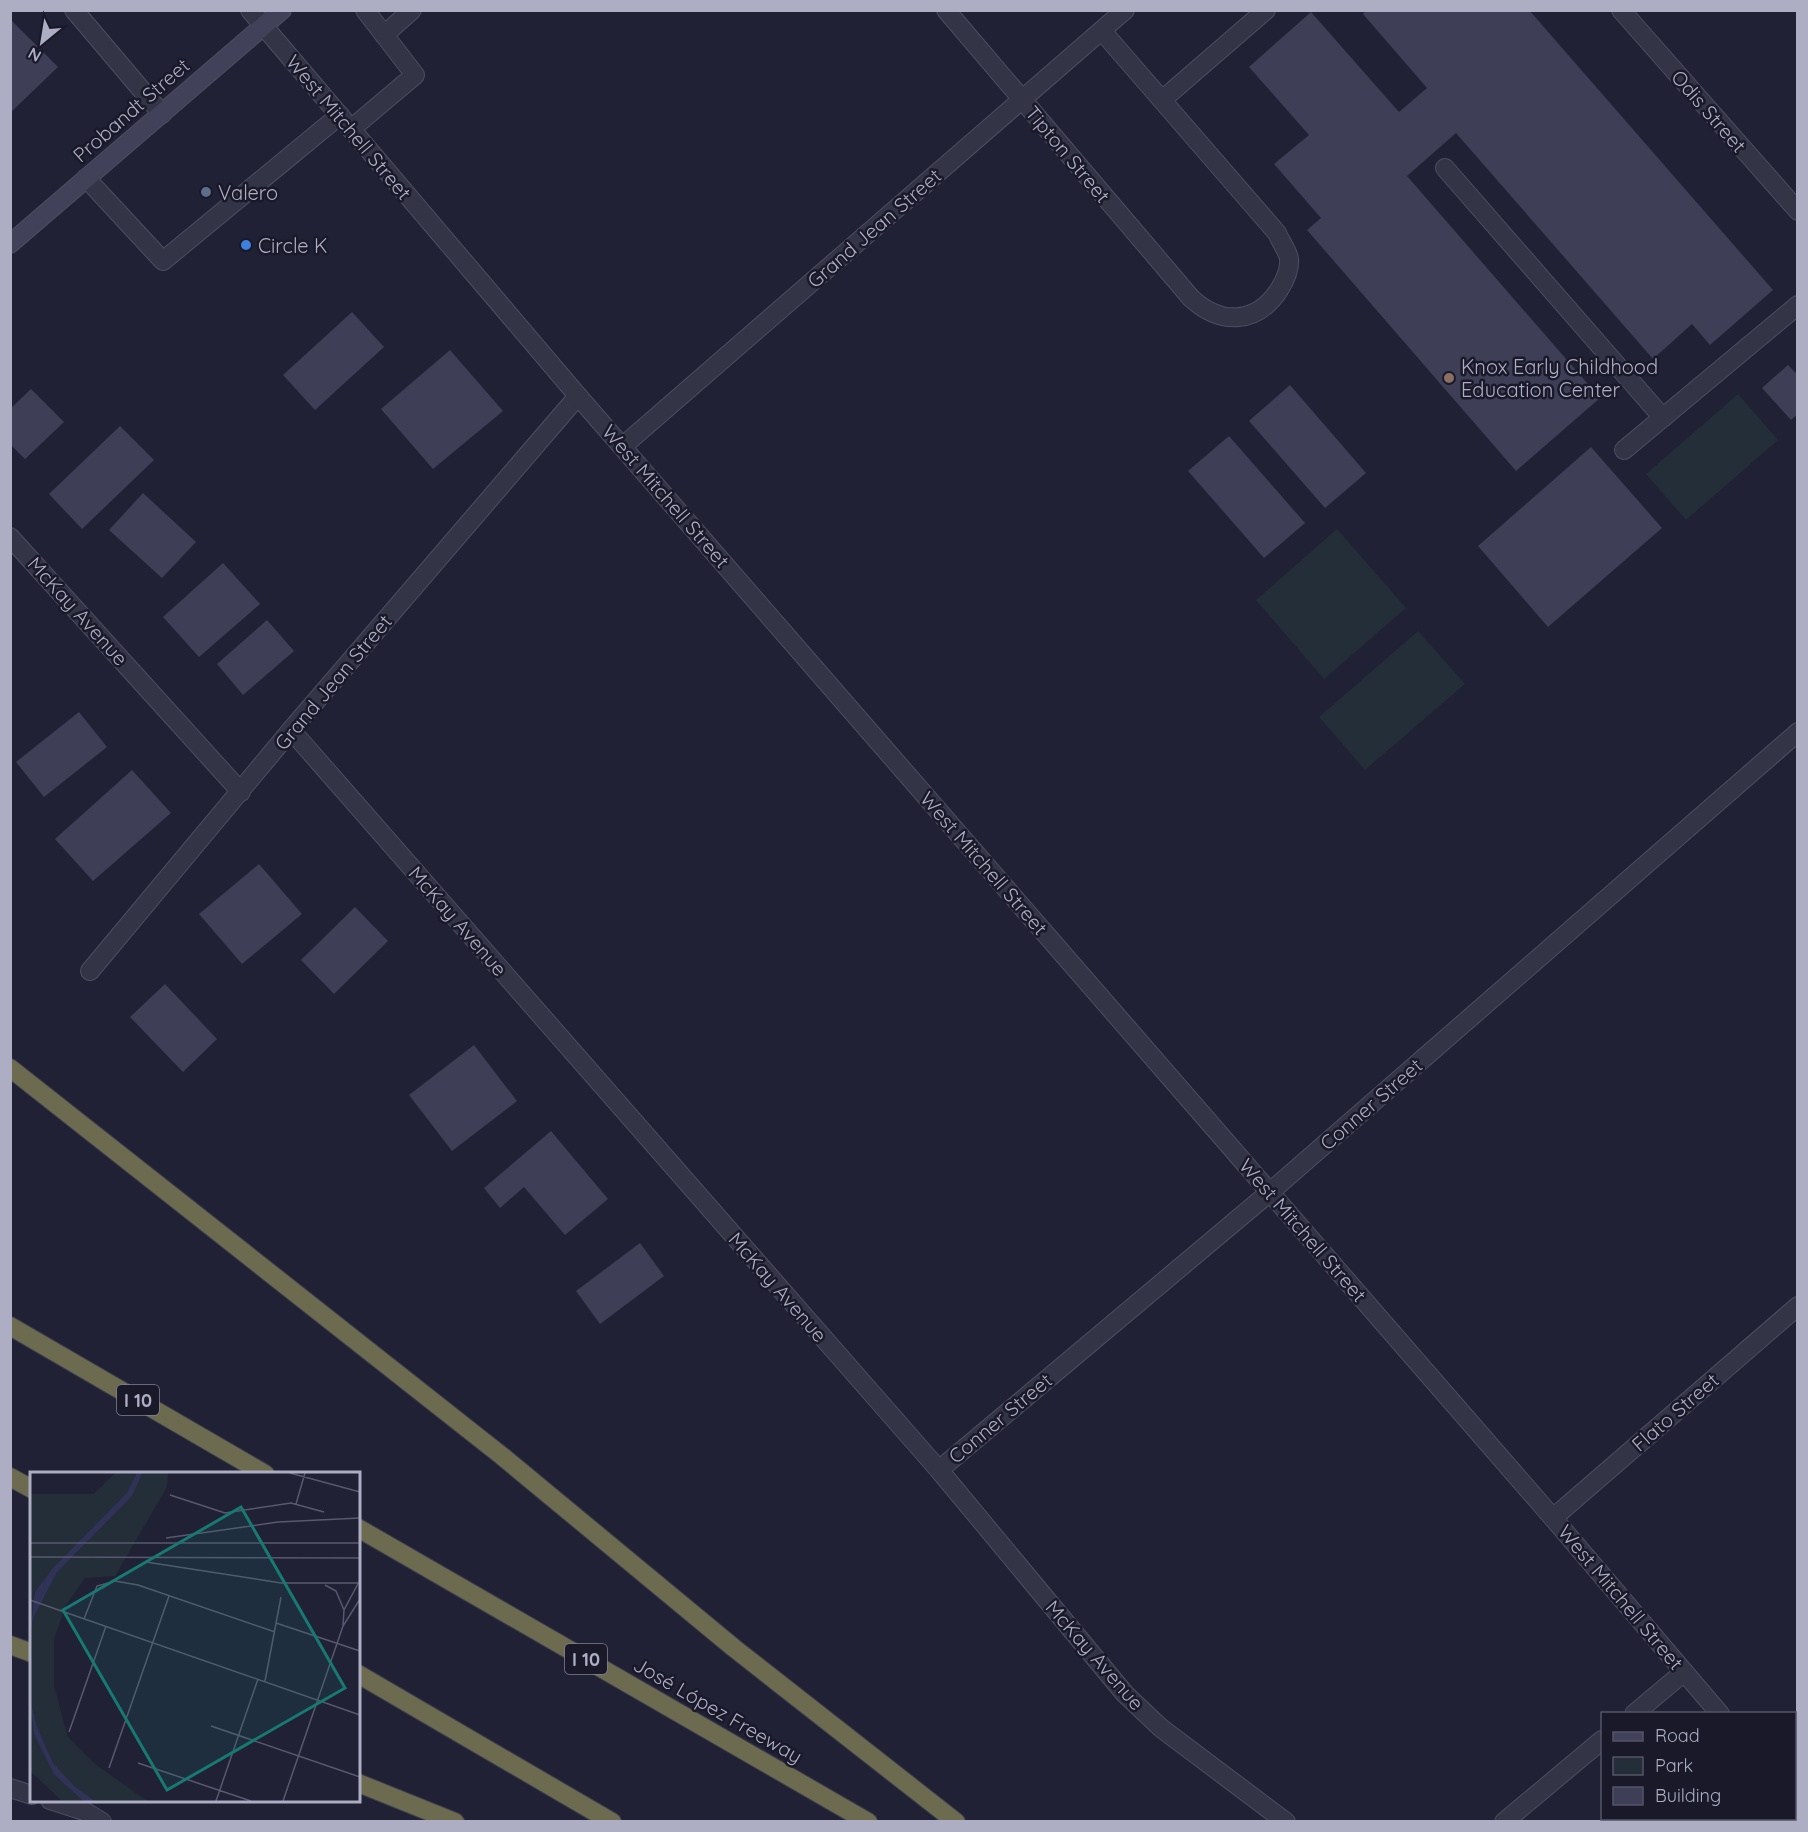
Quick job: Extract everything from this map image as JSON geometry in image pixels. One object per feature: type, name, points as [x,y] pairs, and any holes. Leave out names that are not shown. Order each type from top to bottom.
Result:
[{"type":"highway","points":[[10,1068],[502,1456],[735,1648],[956,1821]]},
{"type":"highway","name":"I 10","points":[[10,1326],[263,1472]]},
{"type":"highway","points":[[10,1477],[30,1488]]},
{"type":"highway","name":"José López Freeway","points":[[360,1529],[868,1821]]},
{"type":"highway","points":[[10,1645],[30,1652]]},
{"type":"highway","points":[[360,1675],[612,1821]]},
{"type":"highway","points":[[360,1784],[455,1821]]},
{"type":"main road","name":"Probandt Street","points":[[10,244],[282,10]]},
{"type":"street","points":[[74,10],[162,114]]},
{"type":"street","name":"West Mitchell Street","points":[[250,10],[578,396],[1719,1712]]},
{"type":"street","points":[[86,178],[163,261],[345,122],[415,75],[365,10]]},
{"type":"street","points":[[384,35],[412,10]]},
{"type":"street","name":"Tipton Street","points":[[946,10],[1191,298],[1203,309],[1218,316],[1237,318],[1258,312],[1272,300],[1285,280],[1289,259],[1277,233],[1102,31]]},
{"type":"street","name":"Grand Jean Street","points":[[623,446],[1125,10]]},
{"type":"street","points":[[1162,99],[1266,10]]},
{"type":"street","name":"Odis Street","points":[[1621,10],[1797,211]]},
{"type":"street","points":[[1445,168],[1663,418]]},
{"type":"street","points":[[1624,450],[1797,305]]},
{"type":"street","name":"Grand Jean Street","points":[[90,971],[291,730],[578,396]]},
{"type":"street","name":"McKay Avenue","points":[[10,537],[241,792]]},
{"type":"street","name":"McKay Avenue","points":[[291,730],[939,1470],[1125,1694],[1161,1728],[1286,1821]]},
{"type":"street","name":"Conner Street","points":[[939,1470],[1270,1192],[1797,732]]},
{"type":"street","name":"Flato Street","points":[[1553,1518],[1797,1306]]},
{"type":"street","points":[[1635,1712],[1684,1672]]},
{"type":"street","points":[[1504,1821],[1601,1741]]},
{"type":"street","points":[[10,1788],[30,1794]]},
{"type":"street","points":[[56,1802],[84,1811],[102,1821]]},
{"type":"green space","points":[[1738,394],[1778,440],[1686,520],[1646,474]]},
{"type":"green space","points":[[1337,529],[1406,608],[1324,679],[1256,600]]},
{"type":"green space","points":[[1418,631],[1465,684],[1365,770],[1319,717]]},
{"type":"building","points":[[1367,10],[1529,10],[1773,290],[1710,345],[1692,324],[1653,359],[1456,133],[1407,176],[1600,398],[1516,471],[1307,230],[1321,218],[1274,164],[1309,135],[1249,67],[1311,12],[1399,112],[1427,88],[1363,14]]},
{"type":"building","points":[[10,19],[58,67],[10,113]]},
{"type":"building","points":[[352,312],[384,347],[315,410],[283,375]]},
{"type":"building","points":[[450,350],[503,411],[433,469],[381,409]]},
{"type":"building","points":[[1788,365],[1798,375],[1798,414],[1791,420],[1762,388]]},
{"type":"building","points":[[1290,385],[1366,473],[1325,508],[1249,421]]},
{"type":"building","points":[[31,389],[64,422],[25,459],[10,444],[10,409]]},
{"type":"building","points":[[120,426],[154,460],[82,529],[49,494]]},
{"type":"building","points":[[1229,436],[1305,523],[1264,558],[1188,471]]},
{"type":"building","points":[[1591,447],[1662,528],[1548,627],[1478,546]]},
{"type":"building","points":[[143,493],[196,542],[162,578],[109,530]]},
{"type":"building","points":[[223,563],[260,604],[199,657],[163,617]]},
{"type":"building","points":[[267,620],[294,651],[243,695],[217,664]]},
{"type":"building","points":[[79,712],[107,747],[44,797],[16,762]]},
{"type":"building","points":[[132,770],[171,813],[93,881],[55,839]]},
{"type":"building","points":[[259,864],[302,914],[242,964],[199,914]]},
{"type":"building","points":[[355,907],[388,941],[334,994],[301,960]]},
{"type":"building","points":[[165,984],[217,1039],[183,1072],[130,1017]]},
{"type":"building","points":[[474,1045],[517,1101],[452,1151],[409,1095]]},
{"type":"building","points":[[551,1131],[608,1199],[565,1235],[524,1187],[500,1208],[484,1188]]},
{"type":"building","points":[[640,1243],[664,1276],[600,1324],[576,1291]]},
{"type":"place","name":"Valero","points":[[206,192]]},
{"type":"place","name":"Circle K","points":[[246,245]]},
{"type":"place","name":"Knox Early Childhood Education Center","points":[[1449,378]]}]
